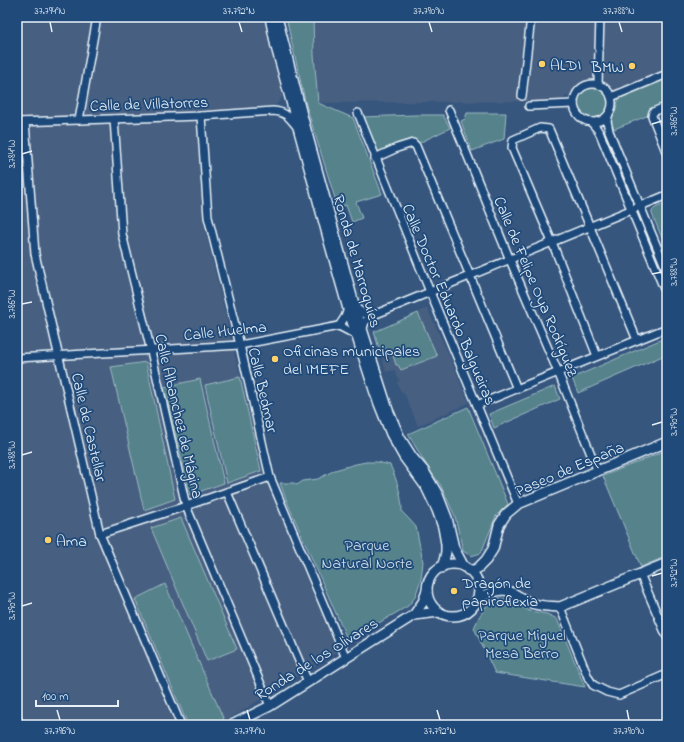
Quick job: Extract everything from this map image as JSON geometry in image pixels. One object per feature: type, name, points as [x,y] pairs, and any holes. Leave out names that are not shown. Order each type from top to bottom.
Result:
[{"type":"main road","name":"Ronda de Marroquíes","points":[[270,17],[276,47],[298,128],[352,308]]},
{"type":"main road","name":"Ronda de Marroquíes","points":[[277,17],[290,72],[376,396],[390,434],[404,457],[426,487],[437,510],[444,531],[446,556],[441,568]]},
{"type":"main road","name":"Ronda de Marroquíes","points":[[359,333],[393,423],[400,438],[412,457],[424,471],[438,495],[450,526],[454,548],[466,569]]},
{"type":"main road","name":"Paseo de España","points":[[466,569],[474,570],[486,560],[493,549],[499,525],[506,514],[518,504],[667,442]]},
{"type":"main road","points":[[477,599],[503,590],[511,592],[536,605],[560,607],[667,563]]},
{"type":"main road","points":[[451,565],[458,565],[466,569],[472,574],[477,582],[477,599],[471,608],[461,615],[450,616],[439,612],[431,604],[428,597],[427,590],[431,577],[441,568],[451,565]]},
{"type":"main road","name":"Ronda de los Olivares","points":[[232,725],[270,706],[414,615],[423,602],[427,590]]},
{"type":"main road","name":"Ronda de los Olivares","points":[[414,615],[439,612]]},
{"type":"street","points":[[79,120],[97,17]]},
{"type":"street","points":[[522,96],[531,17]]},
{"type":"street","points":[[598,84],[600,17]]},
{"type":"street","points":[[611,97],[667,74]]},
{"type":"street","points":[[609,114],[599,121],[591,122],[582,119],[579,116],[574,108],[574,104],[576,94],[582,86],[592,83],[598,84],[606,89],[611,97],[612,106],[609,114],[606,121],[609,131],[667,271]]},
{"type":"street","points":[[290,98],[289,106],[282,112],[298,128]]},
{"type":"street","points":[[529,106],[574,104]]},
{"type":"street","points":[[667,106],[653,112],[652,116],[667,154]]},
{"type":"street","name":"Calle de Felipe Oya Rodríguez","points":[[449,110],[598,472]]},
{"type":"street","name":"Calle de Villatorres","points":[[17,122],[201,116],[273,111],[282,112]]},
{"type":"street","name":"Calle Doctor Eduardo Balgueiras","points":[[358,113],[375,158],[518,504]]},
{"type":"street","name":"Calle Bedmar","points":[[201,116],[208,217],[240,345],[270,477],[346,658]]},
{"type":"street","name":"Calle Albanchez de Mágina","points":[[114,119],[122,234],[151,351],[186,506],[270,706]]},
{"type":"street","name":"Calle de Castellar","points":[[25,122],[35,254],[100,534],[181,725]]},
{"type":"street","points":[[591,122],[600,134],[667,296]]},
{"type":"street","points":[[597,356],[552,242],[512,148],[513,140],[540,128],[549,129],[637,340]]},
{"type":"street","points":[[375,158],[397,148],[413,143],[416,146],[517,389]]},
{"type":"street","points":[[371,316],[352,308],[339,326],[359,333],[365,322],[371,316],[667,195]]},
{"type":"street","name":"Calle Huelma","points":[[17,358],[240,345],[339,326]]},
{"type":"street","points":[[477,405],[667,328]]},
{"type":"street","points":[[100,534],[270,477]]},
{"type":"street","points":[[227,492],[308,682]]},
{"type":"street","points":[[640,574],[667,637]]},
{"type":"street","points":[[560,607],[588,677],[593,685],[606,692],[619,695],[667,674]]},
{"type":"street","points":[[17,718],[20,725]]},
{"type":"shaded area","points":[[17,17],[266,17],[283,96],[276,105],[201,116],[203,220],[235,356],[269,487],[337,651],[319,665],[305,671],[220,725],[17,725]]},
{"type":"shaded area","points":[[313,17],[667,17],[667,71],[615,93],[602,80],[591,80],[578,85],[570,94],[559,101],[318,103],[314,55]]},
{"type":"shaded area","points":[[427,308],[450,357],[469,403],[418,426],[405,395],[400,390],[397,382],[400,381],[395,370],[386,372],[374,332]]},
{"type":"green space","points":[[286,17],[313,17],[314,55],[318,103],[353,118],[382,194],[356,202],[362,218],[352,222],[346,205],[338,208],[306,105]]},
{"type":"green space","points":[[667,78],[667,108],[614,129],[613,126],[610,126],[610,120],[615,112],[619,98]]},
{"type":"green space","points":[[590,86],[596,86],[606,93],[609,102],[608,108],[602,115],[596,118],[590,118],[580,111],[577,105],[577,99],[584,89]]},
{"type":"green space","points":[[467,113],[506,113],[504,139],[472,151],[461,121],[465,119]]},
{"type":"green space","points":[[443,115],[450,128],[419,143],[413,141],[402,142],[391,146],[376,155],[363,117]]},
{"type":"green space","points":[[667,203],[667,250],[652,211],[655,208]]},
{"type":"green space","points":[[418,313],[437,356],[401,370],[398,365],[396,365],[392,352],[381,355],[374,332]]},
{"type":"green space","points":[[667,337],[667,354],[578,393],[572,378]]},
{"type":"green space","points":[[146,362],[175,499],[144,510],[111,367]]},
{"type":"green space","points":[[240,377],[261,471],[227,483],[205,385]]},
{"type":"green space","points":[[200,379],[224,483],[190,495],[164,387]]},
{"type":"green space","points":[[555,386],[560,399],[494,428],[489,414]]},
{"type":"green space","points":[[468,407],[508,504],[496,516],[481,553],[471,556],[463,551],[455,516],[440,484],[430,471],[408,434]]},
{"type":"green space","points":[[667,450],[667,556],[641,567],[603,476]]},
{"type":"green space","name":"Parque Natural Norte","points":[[366,462],[377,462],[390,465],[399,488],[402,512],[416,527],[423,562],[421,579],[415,597],[408,606],[351,639],[347,639],[280,483],[294,483],[297,485],[303,481],[318,479],[335,470]]},
{"type":"green space","points":[[181,518],[237,649],[207,661],[151,528]]},
{"type":"green space","points":[[165,584],[224,720],[212,725],[188,725],[135,599]]},
{"type":"green space","name":"Parque Miguel Mesa Berro","points":[[499,598],[511,600],[529,611],[547,614],[557,619],[585,687],[495,673],[474,628],[479,617],[488,604]]},
{"type":"place","name":"ALDI","points":[[542,64]]},
{"type":"place","name":"BMW","points":[[632,66]]},
{"type":"place","name":"Oficinas municipales del IMEFE","points":[[275,359]]},
{"type":"place","name":"Ama","points":[[48,540]]},
{"type":"place","name":"Dragón de papiroflexia","points":[[454,591]]}]
